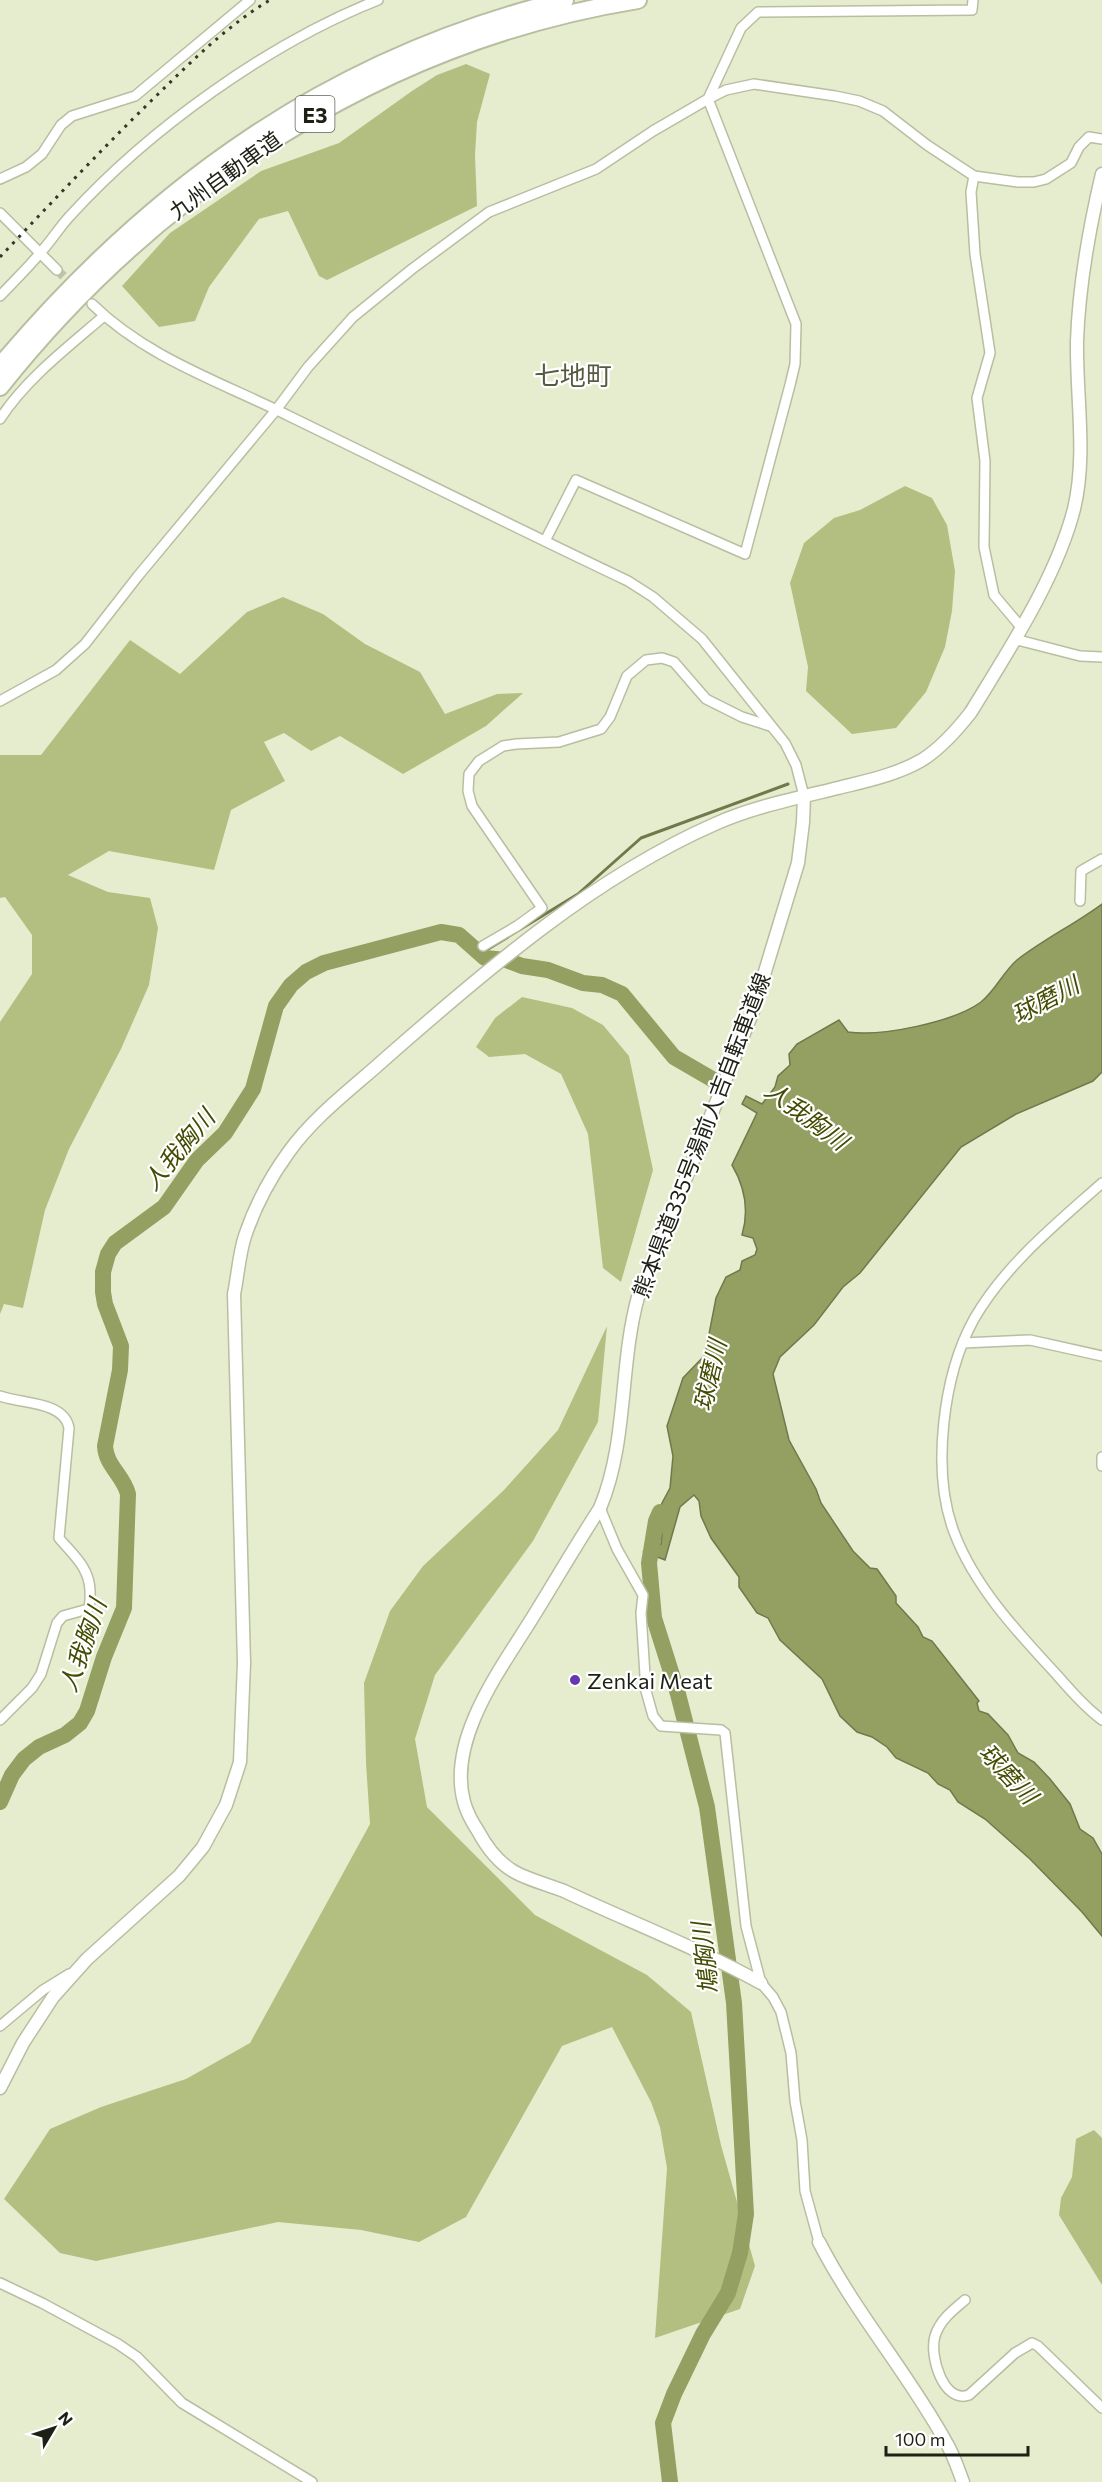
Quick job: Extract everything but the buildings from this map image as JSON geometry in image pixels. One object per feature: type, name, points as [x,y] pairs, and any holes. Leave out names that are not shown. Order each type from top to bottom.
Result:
[{"type":"highway","name":"九州自動車道","points":[[0,366],[37,321],[109,249],[186,182],[237,145],[289,112],[393,58],[503,17],[565,0]]},
{"type":"highway","name":"九州自動車道","points":[[0,387],[48,331],[111,267],[196,192],[289,129],[344,97],[464,45],[561,16],[638,0]]},
{"type":"highway","points":[[0,400],[48,331]]},
{"type":"main road","points":[[0,2088],[22,2043],[53,1997],[76,1970],[179,1876],[203,1847],[226,1805],[240,1762],[244,1663],[234,1294],[244,1238],[264,1190],[289,1151],[318,1119],[459,993],[545,927],[612,881],[686,837],[717,823],[804,796],[889,775],[922,760],[951,735],[971,712],[1061,554],[1074,507],[1080,461],[1077,340],[1083,270],[1102,174]]},
{"type":"main road","name":"熊本県道335号湯前人吉自転車道線","points":[[761,1983],[715,1958],[542,1881],[513,1871],[487,1848],[463,1801],[462,1757],[466,1736],[474,1716],[600,1508],[611,1482],[629,1330],[638,1297],[753,1011],[798,863],[804,796]]},
{"type":"main road","points":[[819,2242],[855,2306],[917,2395],[948,2445],[963,2482]]},
{"type":"street","points":[[0,179],[26,167],[42,154],[61,125],[72,116],[135,96],[250,0]]},
{"type":"street","points":[[0,296],[40,253],[69,217],[134,153],[187,110],[283,46],[378,0]]},
{"type":"street","points":[[545,542],[576,480],[745,554],[795,364],[796,324],[708,99],[741,28],[758,12],[972,10],[973,3]]},
{"type":"street","points":[[0,701],[56,670],[85,644],[138,576],[276,410],[308,367],[353,317],[412,269],[489,212],[596,169],[652,131],[708,99],[726,90],[754,84],[788,87],[859,101],[884,111],[927,145],[974,176],[1018,182],[1046,179],[1071,163],[1079,147],[1089,137],[1102,139]]},
{"type":"street","points":[[974,176],[971,192],[975,254],[990,353],[977,398],[985,461],[984,547],[994,595],[1021,627]]},
{"type":"street","points":[[0,213],[57,270]]},
{"type":"street","points":[[92,304],[104,316],[166,359],[628,581],[653,597],[702,639],[784,743],[796,765],[804,796]]},
{"type":"street","points":[[0,419],[8,406],[55,359],[104,316]]},
{"type":"street","points":[[1014,639],[1080,656],[1102,657]]},
{"type":"street","points":[[483,946],[542,908],[472,806],[468,791],[469,774],[479,761],[503,746],[559,742],[601,729],[610,717],[627,675],[646,660],[662,658],[674,662],[706,699],[742,717],[770,726]]},
{"type":"street","points":[[1080,901],[1080,871],[1102,859]]},
{"type":"street","points":[[1102,1183],[1052,1228],[998,1285],[975,1318],[953,1370],[943,1435],[945,1492],[953,1531],[967,1561],[988,1593],[1036,1653],[1102,1720]]},
{"type":"street","points":[[963,1343],[1030,1340],[1102,1356]]},
{"type":"street","points":[[0,1396],[47,1407],[62,1415],[67,1421],[69,1428],[59,1538],[87,1573],[90,1601],[88,1609],[63,1616],[57,1623],[41,1674],[32,1688],[0,1720]]},
{"type":"street","points":[[1102,1457],[1102,1466]]},
{"type":"street","points":[[600,1508],[617,1549],[643,1595],[641,1612],[646,1691],[653,1716],[661,1726],[721,1730],[725,1733],[746,1926],[761,1983],[773,1997],[781,2012],[791,2053],[795,2101],[802,2140],[805,2191],[819,2242]]},
{"type":"street","points":[[0,2026],[43,1990],[76,1970]]},
{"type":"street","points":[[0,2283],[118,2344],[137,2357],[182,2403],[312,2482]]},
{"type":"street","points":[[965,2300],[950,2312],[935,2337],[935,2358],[939,2375],[955,2395],[962,2398],[969,2395],[1015,2353],[1032,2343],[1038,2346],[1102,2408]]},
{"type":"shaded area","points":[[466,64],[490,74],[477,122],[475,155],[477,206],[327,280],[319,276],[288,211],[259,219],[209,287],[195,321],[159,327],[122,286],[170,233],[261,171],[339,143],[437,75]]},
{"type":"shaded area","points":[[905,486],[932,498],[947,525],[955,571],[952,611],[945,647],[926,692],[896,728],[852,734],[806,691],[808,667],[790,583],[804,543],[834,518],[860,510]]},
{"type":"shaded area","points":[[283,597],[323,614],[365,644],[420,672],[445,714],[497,694],[523,693],[486,726],[403,774],[340,736],[311,751],[284,733],[264,742],[285,781],[231,810],[214,870],[109,851],[68,875],[108,892],[150,898],[158,928],[149,985],[121,1049],[69,1149],[45,1210],[23,1308],[4,1304],[0,1314],[0,1022],[32,974],[32,935],[5,897],[0,898],[0,755],[41,755],[130,640],[180,674],[247,612]]},
{"type":"shaded area","points":[[522,997],[572,1008],[603,1025],[629,1056],[653,1170],[621,1282],[603,1268],[588,1134],[561,1074],[525,1054],[489,1057],[476,1047],[495,1018]]},
{"type":"shaded area","points":[[607,1326],[598,1422],[533,1541],[435,1675],[415,1739],[427,1807],[535,1915],[647,1975],[691,2012],[721,2145],[755,2266],[740,2309],[655,2338],[667,2168],[660,2127],[651,2102],[612,2027],[562,2046],[466,2217],[419,2242],[361,2230],[278,2222],[96,2261],[60,2253],[4,2199],[50,2129],[101,2107],[186,2079],[250,2043],[370,1824],[364,1683],[390,1611],[423,1566],[504,1490],[558,1430]]},
{"type":"shaded area","points":[[1094,2130],[1102,2138],[1102,2285],[1059,2215],[1061,2198],[1072,2177],[1076,2139]]},
{"type":"water","name":"球磨川","points":[[1102,904],[1102,1072],[1093,1081],[1016,1114],[961,1147],[860,1273],[843,1287],[814,1325],[780,1357],[773,1374],[789,1440],[816,1489],[821,1503],[853,1551],[870,1568],[877,1569],[896,1596],[896,1603],[918,1627],[923,1637],[932,1641],[979,1701],[977,1703],[979,1711],[988,1714],[1008,1735],[1018,1753],[1034,1762],[1050,1779],[1070,1804],[1080,1829],[1093,1838],[1102,1854],[1102,1936],[1030,1859],[985,1819],[958,1802],[950,1790],[938,1784],[928,1773],[896,1758],[887,1747],[872,1737],[857,1732],[840,1716],[822,1679],[780,1640],[768,1618],[757,1613],[739,1587],[739,1577],[711,1538],[701,1516],[699,1501],[694,1495],[680,1507],[665,1560],[644,1552],[661,1544],[662,1534],[653,1532],[662,1503],[670,1488],[673,1456],[667,1426],[683,1378],[705,1355],[716,1298],[726,1277],[740,1270],[742,1261],[755,1255],[757,1249],[753,1238],[742,1235],[745,1217],[743,1190],[732,1165],[757,1113],[742,1104],[746,1096],[762,1104],[775,1087],[778,1076],[790,1065],[789,1054],[797,1044],[839,1020],[848,1032],[879,1032],[936,1022],[969,1009],[986,997],[1017,960]]},
{"type":"waterway","points":[[480,954],[578,894],[641,838],[788,784]]},
{"type":"waterway","name":"人我胸川","points":[[0,1802],[12,1775],[24,1759],[39,1747],[65,1735],[80,1723],[87,1711],[104,1657],[124,1608],[128,1494],[108,1459],[105,1446],[120,1370],[121,1346],[105,1304],[103,1292],[103,1272],[108,1254],[115,1243],[164,1207],[197,1160],[225,1133],[253,1089],[276,1006],[291,985],[306,972],[324,963],[441,932],[459,935],[485,958],[506,960],[522,966],[548,970],[583,983],[602,985],[622,994],[674,1057],[717,1082]]},
{"type":"waterway","name":"鳩胸川","points":[[660,1512],[656,1521],[649,1563],[654,1618],[678,1694],[707,1807],[734,2003],[746,2214],[740,2253],[728,2293],[703,2334],[674,2394],[663,2423],[670,2482]]},
{"type":"tunnel","points":[[57,270],[75,287]]},
{"type":"railway","points":[[0,257],[94,158],[180,73],[223,34],[270,0]]},
{"type":"place","name":"Zenkai Meat","points":[[575,1680]]},
{"type":"district","name":"七地町","points":[[573,374]]}]
